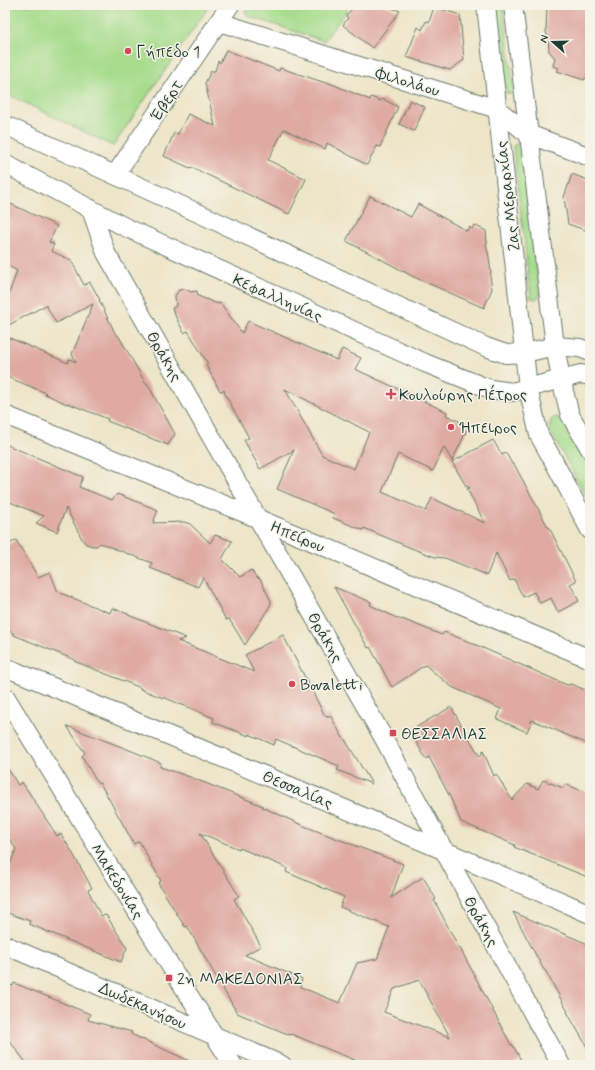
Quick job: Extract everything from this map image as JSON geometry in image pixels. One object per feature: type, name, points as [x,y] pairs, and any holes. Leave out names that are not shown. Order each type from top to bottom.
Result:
[{"type":"street","name":"Έβερτ","points":[[115,175],[230,5]]},
{"type":"street","name":"2ας Μεραρχίας","points":[[486,5],[528,388],[539,435],[590,530]]},
{"type":"street","name":"2ας Μεραρχίας","points":[[513,5],[555,346],[570,415],[590,449]]},
{"type":"street","name":"Φιλολάου","points":[[219,22],[497,109],[528,134],[590,157]]},
{"type":"street","points":[[5,125],[216,221],[486,347],[506,354],[525,354],[555,346],[580,348],[590,352]]},
{"type":"street","name":"Κεφαλληνίας","points":[[5,164],[125,227],[425,363],[491,388],[512,392],[581,374],[590,376]]},
{"type":"street","name":"Θράκης","points":[[91,209],[106,252],[383,737],[561,1065]]},
{"type":"street","name":"Ηπείρου","points":[[5,414],[259,519],[590,659]]},
{"type":"street","name":"Θεσσαλίας","points":[[5,667],[443,850],[590,914]]},
{"type":"street","name":"Μακεδονίας","points":[[5,696],[233,1065]]},
{"type":"street","name":"Δωδεκανήσου","points":[[5,945],[282,1065]]},
{"type":"green space","points":[[5,5],[210,5],[113,146],[5,93]]},
{"type":"green space","points":[[250,5],[351,5],[324,41],[248,16],[245,11]]},
{"type":"green space","points":[[495,5],[503,5],[514,92],[510,94],[506,93]]},
{"type":"green space","points":[[517,144],[521,145],[540,296],[536,299],[531,298],[513,146]]},
{"type":"green space","points":[[556,417],[564,420],[590,467],[590,503],[549,429],[551,420]]},
{"type":"building","points":[[355,5],[383,5],[400,11],[372,48],[343,25],[348,18],[346,16]]},
{"type":"building","points":[[547,5],[590,5],[590,24],[586,36],[590,37],[590,80],[585,78],[584,80],[557,71],[559,68],[553,66],[555,58],[549,51],[546,32]]},
{"type":"building","points":[[434,7],[460,15],[464,60],[450,70],[406,57],[418,27],[422,30],[426,21],[429,22]]},
{"type":"building","points":[[226,50],[279,71],[280,68],[326,83],[327,82],[370,100],[371,97],[381,101],[383,99],[398,107],[380,147],[377,146],[367,165],[327,143],[325,149],[284,129],[268,160],[306,179],[289,214],[191,167],[190,168],[164,156],[174,133],[178,134],[188,114],[215,126],[205,83],[211,71],[215,71],[218,61],[220,63]]},
{"type":"building","points":[[410,100],[425,107],[414,131],[399,124]]},
{"type":"building","points":[[572,174],[590,181],[590,232],[568,224],[564,197]]},
{"type":"building","points":[[370,196],[411,217],[418,204],[467,231],[469,227],[472,229],[474,225],[486,231],[486,245],[489,257],[492,289],[484,308],[414,277],[346,241]]},
{"type":"building","points":[[11,204],[57,226],[49,242],[54,244],[51,251],[71,260],[84,285],[90,282],[116,335],[118,335],[146,384],[147,383],[175,434],[168,445],[107,421],[108,419],[67,404],[45,394],[46,393],[5,376],[5,336],[68,363],[69,359],[76,362],[72,354],[93,304],[56,323],[46,305],[5,327],[5,305],[17,271],[5,264],[5,218]]},
{"type":"building","points":[[185,289],[191,292],[197,291],[198,296],[221,304],[242,333],[248,321],[337,360],[342,349],[361,358],[355,369],[447,412],[446,415],[469,426],[452,461],[444,447],[433,471],[398,454],[382,492],[426,511],[432,498],[485,523],[467,489],[470,488],[466,486],[452,462],[493,440],[502,455],[506,453],[512,464],[514,464],[549,527],[576,581],[570,584],[579,601],[558,612],[551,598],[540,603],[534,592],[523,597],[514,579],[510,581],[496,553],[487,575],[445,558],[435,557],[411,548],[364,528],[363,530],[333,518],[335,514],[277,489],[294,450],[260,469],[244,440],[249,438],[224,390],[220,391],[206,365],[208,364],[188,331],[184,333],[172,309],[176,306],[175,296],[179,290]],"holes":[[[285,389],[369,432],[354,469],[322,455]]]},
{"type":"building","points":[[5,444],[83,477],[79,487],[112,500],[117,494],[158,510],[153,523],[184,522],[190,524],[210,543],[215,535],[232,541],[222,559],[240,577],[251,570],[257,578],[260,579],[271,601],[270,606],[245,645],[229,619],[226,620],[203,577],[198,587],[150,568],[152,563],[100,543],[97,546],[86,544],[66,508],[57,532],[36,523],[44,516],[5,500]]},
{"type":"building","points":[[16,540],[38,577],[50,572],[58,592],[110,613],[112,608],[128,614],[186,638],[178,641],[254,672],[245,655],[283,635],[325,716],[327,715],[328,717],[330,715],[372,784],[337,770],[339,766],[276,739],[274,745],[249,734],[249,736],[213,722],[214,718],[74,661],[75,660],[14,635],[5,629],[5,547]]},
{"type":"building","points":[[334,587],[371,602],[370,605],[401,620],[402,619],[442,635],[444,632],[567,685],[571,684],[590,692],[590,745],[532,720],[527,732],[497,719],[501,709],[452,687],[425,665],[392,687]]},
{"type":"building","points":[[451,707],[480,757],[483,751],[494,776],[496,774],[512,800],[527,784],[538,789],[543,780],[563,788],[565,784],[590,794],[590,878],[514,847],[515,845],[461,822],[429,757],[426,759],[415,740],[418,738],[413,729]]},
{"type":"building","points":[[67,726],[161,763],[160,767],[190,777],[263,806],[262,807],[304,826],[403,864],[391,898],[423,877],[436,899],[434,900],[459,948],[511,1045],[512,1044],[521,1060],[512,1065],[367,1065],[237,1013],[187,926],[185,927],[158,883],[161,881],[139,841],[134,844],[100,783],[98,784],[82,756],[85,753]],"holes":[[[200,833],[287,868],[286,872],[344,897],[340,907],[389,927],[377,959],[357,963],[340,1003],[300,987],[302,979],[245,955],[261,946],[234,899],[239,896]],[[419,980],[450,1037],[384,1012],[394,989]]]},
{"type":"building","points":[[5,764],[18,785],[22,782],[57,836],[61,834],[72,852],[92,888],[88,890],[101,916],[106,915],[127,948],[121,962],[29,924],[30,921],[5,912],[5,878],[16,849],[5,832]]},
{"type":"building","points":[[513,912],[590,945],[590,1052],[567,1012]]},
{"type":"building","points":[[5,983],[13,986],[14,983],[90,1014],[88,1020],[132,1032],[131,1034],[198,1065],[28,1065],[8,1039],[5,1027]]},
{"type":"place","name":"Γήπεδο 1","points":[[128,51]]},
{"type":"place","name":"Κουλούρης Πέτρος","points":[[391,394]]},
{"type":"place","name":"Ήπειρος","points":[[451,427]]},
{"type":"place","name":"Bovaletti","points":[[292,684]]},
{"type":"place","name":"ΘΕΣΣΑΛΙΑΣ","points":[[393,733]]},
{"type":"place","name":"2η ΜΑΚΕΔΟΝΙΑΣ","points":[[169,978]]}]
